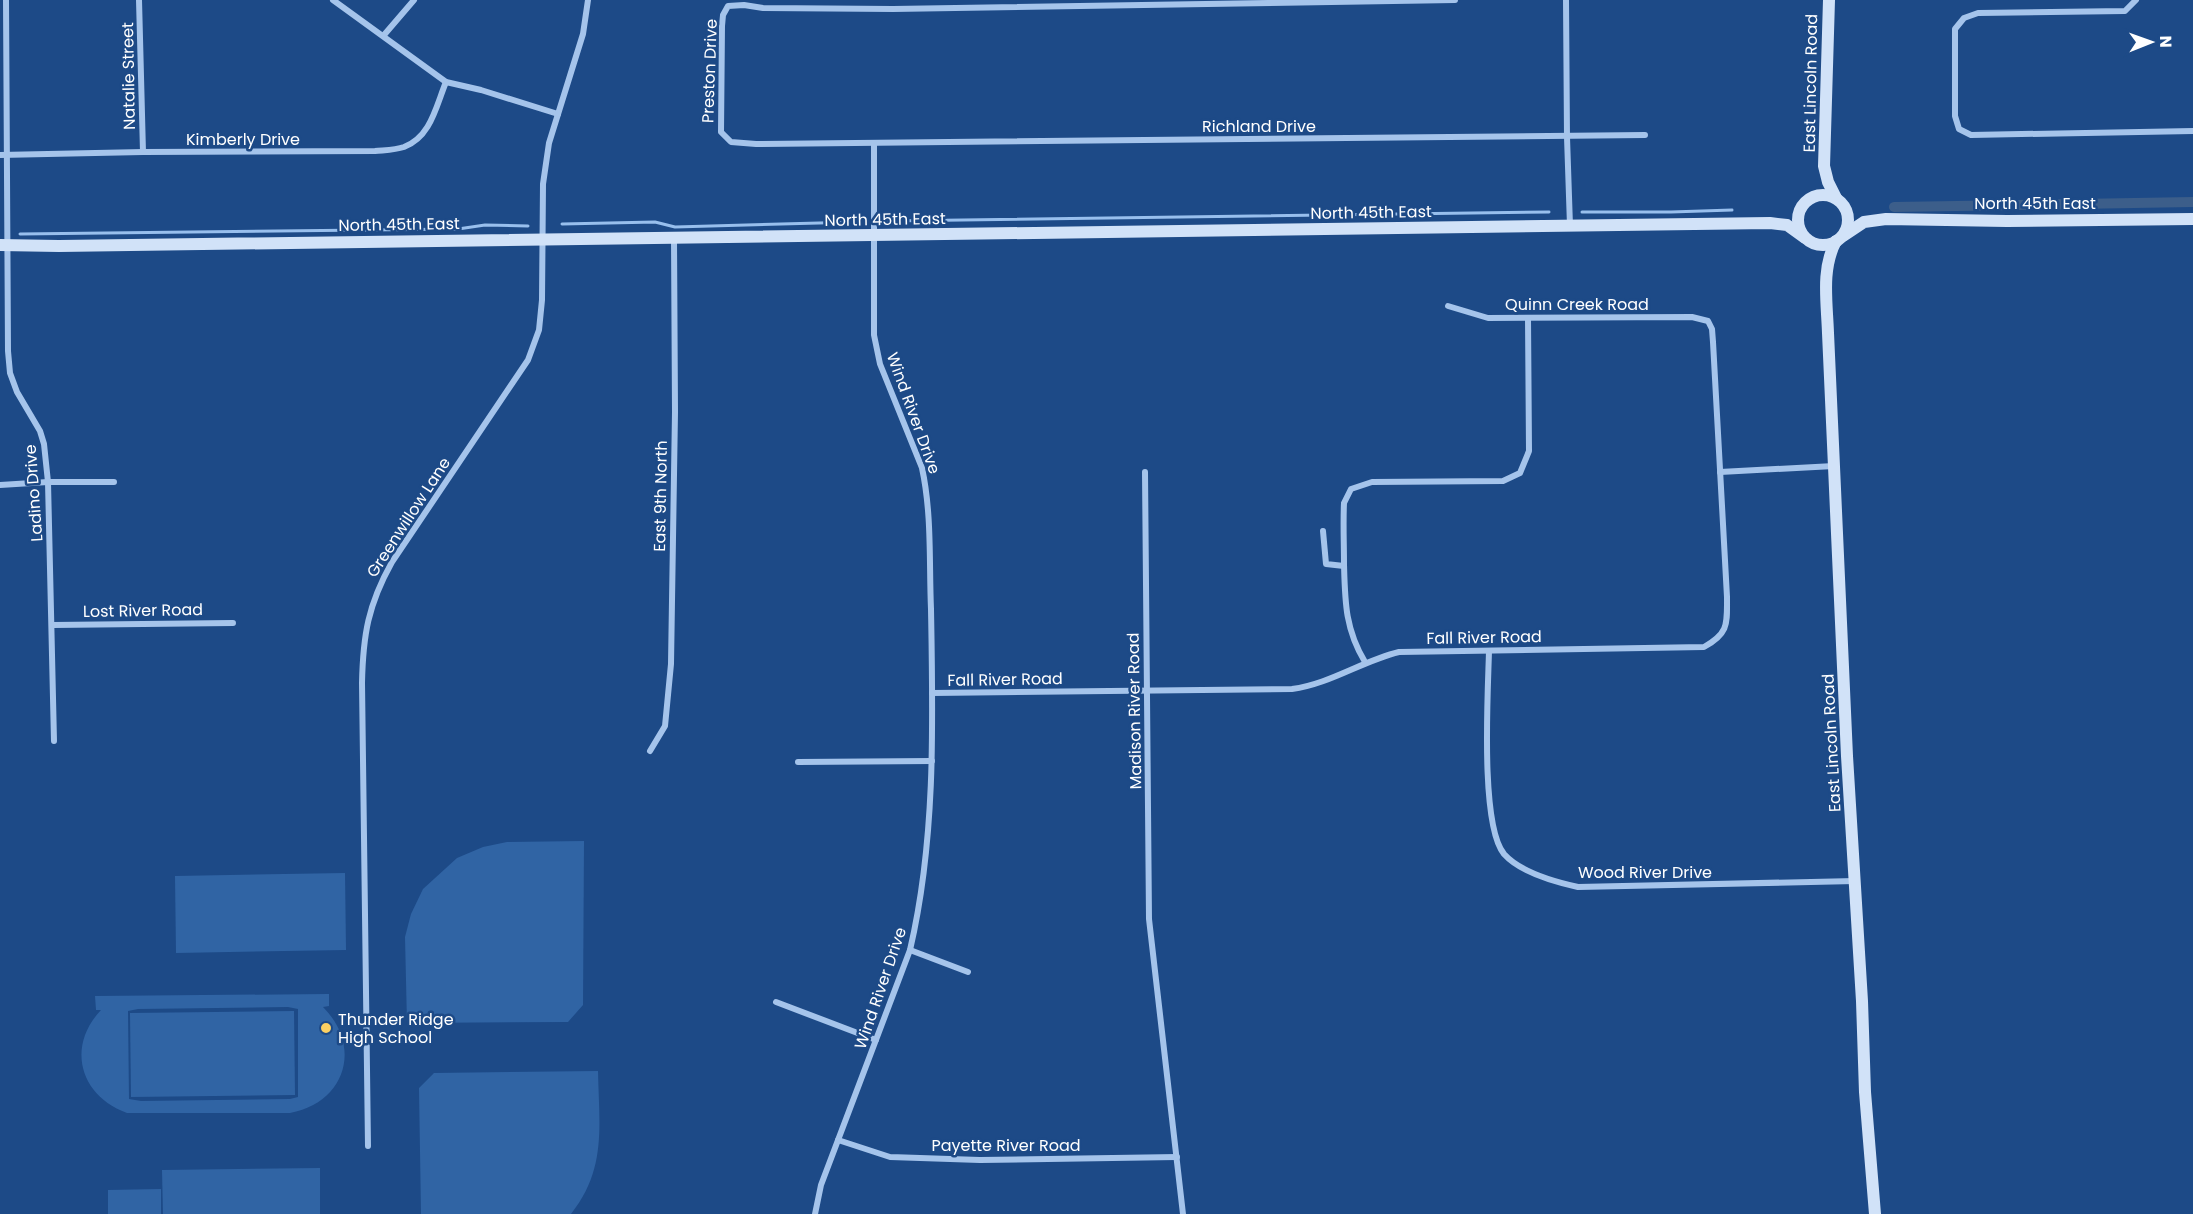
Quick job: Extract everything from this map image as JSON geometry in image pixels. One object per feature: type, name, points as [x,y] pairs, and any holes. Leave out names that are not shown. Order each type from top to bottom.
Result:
[{"type":"main road","name":"East Lincoln Road","points":[[1810,198],[1819,186],[1824,166],[1829,0]]},
{"type":"main road","name":"East Lincoln Road","points":[[1824,166],[1828,183],[1839,201]]},
{"type":"main road","points":[[1823,195],[1839,201],[1848,220],[1839,238],[1829,245],[1809,241],[1798,224],[1800,208],[1810,198],[1823,195]]},
{"type":"main road","name":"North 45th East","points":[[1839,201],[1853,213],[1864,218],[1878,219],[2007,221],[2193,219]]},
{"type":"main road","name":"North 45th East","points":[[1770,223],[1787,218],[1800,208]]},
{"type":"main road","name":"North 45th East","points":[[1839,238],[1864,222],[1878,219]]},
{"type":"main road","name":"North 45th East","points":[[4,245],[875,236],[1770,223],[1787,225],[1809,241]]},
{"type":"main road","name":"East Lincoln Road","points":[[1826,270],[1830,253],[1839,238]]},
{"type":"main road","name":"East Lincoln Road","points":[[1809,241],[1823,260],[1826,270],[1847,756],[1856,881],[1865,1092],[1875,1214]]},
{"type":"street","name":"Ladino Drive","points":[[6,0],[3,21],[8,155],[4,245],[10,373],[17,392],[40,430],[44,444],[48,482],[54,741]]},
{"type":"street","name":"Natalie Street","points":[[139,0],[143,152]]},
{"type":"street","points":[[333,0],[446,82],[481,90],[558,114]]},
{"type":"street","points":[[384,35],[414,0]]},
{"type":"street","name":"Greenwillow Lane","points":[[368,1146],[362,683],[363,651],[369,613],[380,584],[392,562],[528,360],[539,330],[542,300],[543,184],[549,143],[583,34],[588,0]]},
{"type":"street","name":"Preston Drive","points":[[874,143],[756,144],[731,142],[720,132],[722,26],[723,15],[728,6],[744,4],[763,8],[893,9],[1455,0]]},
{"type":"street","points":[[1566,0],[1570,226]]},
{"type":"street","points":[[2136,1],[2125,11],[1977,13],[1964,18],[1955,29],[1955,116],[1959,129],[1971,135],[2193,130]]},
{"type":"street","name":"Kimberly Drive","points":[[0,155],[375,151],[403,147],[417,141],[426,132],[446,82]]},
{"type":"street","name":"Richland Drive","points":[[874,143],[1645,135]]},
{"type":"street","name":"Wind River Drive","points":[[815,1214],[821,1185],[910,950],[921,895],[932,761],[933,693],[926,483],[880,364],[874,335],[872,289],[875,236],[874,143]]},
{"type":"street","name":"East 9th North","points":[[650,751],[665,726],[671,664],[675,412],[674,238]]},
{"type":"street","name":"Quinn Creek Road","points":[[1448,306],[1488,318],[1692,317],[1708,321]]},
{"type":"street","points":[[1365,662],[1357,649],[1348,624],[1345,600],[1344,503],[1351,489],[1372,482],[1503,481],[1520,473],[1529,451],[1528,318]]},
{"type":"street","name":"Fall River Road","points":[[933,693],[1292,689],[1320,683],[1365,662],[1399,652],[1704,647],[1719,639],[1727,622],[1713,342],[1712,329],[1708,321]]},
{"type":"street","points":[[0,334],[8,334]]},
{"type":"street","points":[[1720,472],[1835,466]]},
{"type":"street","name":"Madison River Road","points":[[1145,472],[1149,919],[1184,1214]]},
{"type":"street","points":[[0,485],[114,482]]},
{"type":"street","points":[[1323,531],[1326,564],[1344,566]]},
{"type":"street","name":"Lost River Road","points":[[52,625],[233,623]]},
{"type":"street","name":"Wood River Drive","points":[[1489,651],[1490,810],[1498,842],[1505,854],[1527,870],[1551,882],[1578,887],[1856,881]]},
{"type":"street","points":[[798,762],[932,761]]},
{"type":"street","points":[[910,950],[968,972]]},
{"type":"street","points":[[776,1002],[876,1040]]},
{"type":"street","name":"Payette River Road","points":[[838,1140],[890,1157],[980,1160],[1177,1157]]},
{"type":"shaded area","points":[[584,841],[583,1005],[568,1022],[407,1023],[405,937],[411,914],[423,889],[457,858],[483,847],[507,842]]},
{"type":"shaded area","points":[[345,873],[346,950],[176,953],[175,876]]},
{"type":"shaded area","points":[[329,994],[329,1006],[323,1007],[335,1023],[342,1039],[345,1055],[342,1071],[335,1086],[324,1098],[309,1107],[290,1113],[127,1113],[98,1095],[83,1069],[81,1054],[84,1039],[90,1024],[101,1010],[96,1010],[95,996]],"holes":[[[288,1007],[298,1009],[298,1097],[141,1101],[129,1099],[128,1011]]]},
{"type":"shaded area","points":[[294,1011],[295,1095],[131,1097],[130,1013]]},
{"type":"shaded area","points":[[598,1071],[599,1128],[596,1163],[583,1197],[571,1214],[421,1214],[419,1088],[434,1073]]},
{"type":"shaded area","points":[[320,1168],[320,1214],[163,1214],[162,1170]]},
{"type":"shaded area","points":[[161,1189],[161,1214],[108,1214],[108,1190]]},
{"type":"waterway","points":[[1894,207],[2193,202]]},
{"type":"waterway","points":[[1582,212],[1732,210]]},
{"type":"waterway","points":[[888,221],[1549,212]]},
{"type":"waterway","points":[[562,224],[655,222],[675,227],[857,222]]},
{"type":"waterway","points":[[20,234],[458,229],[485,225],[528,226]]},
{"type":"place","name":"Thunder Ridge High School","points":[[326,1028]]}]
